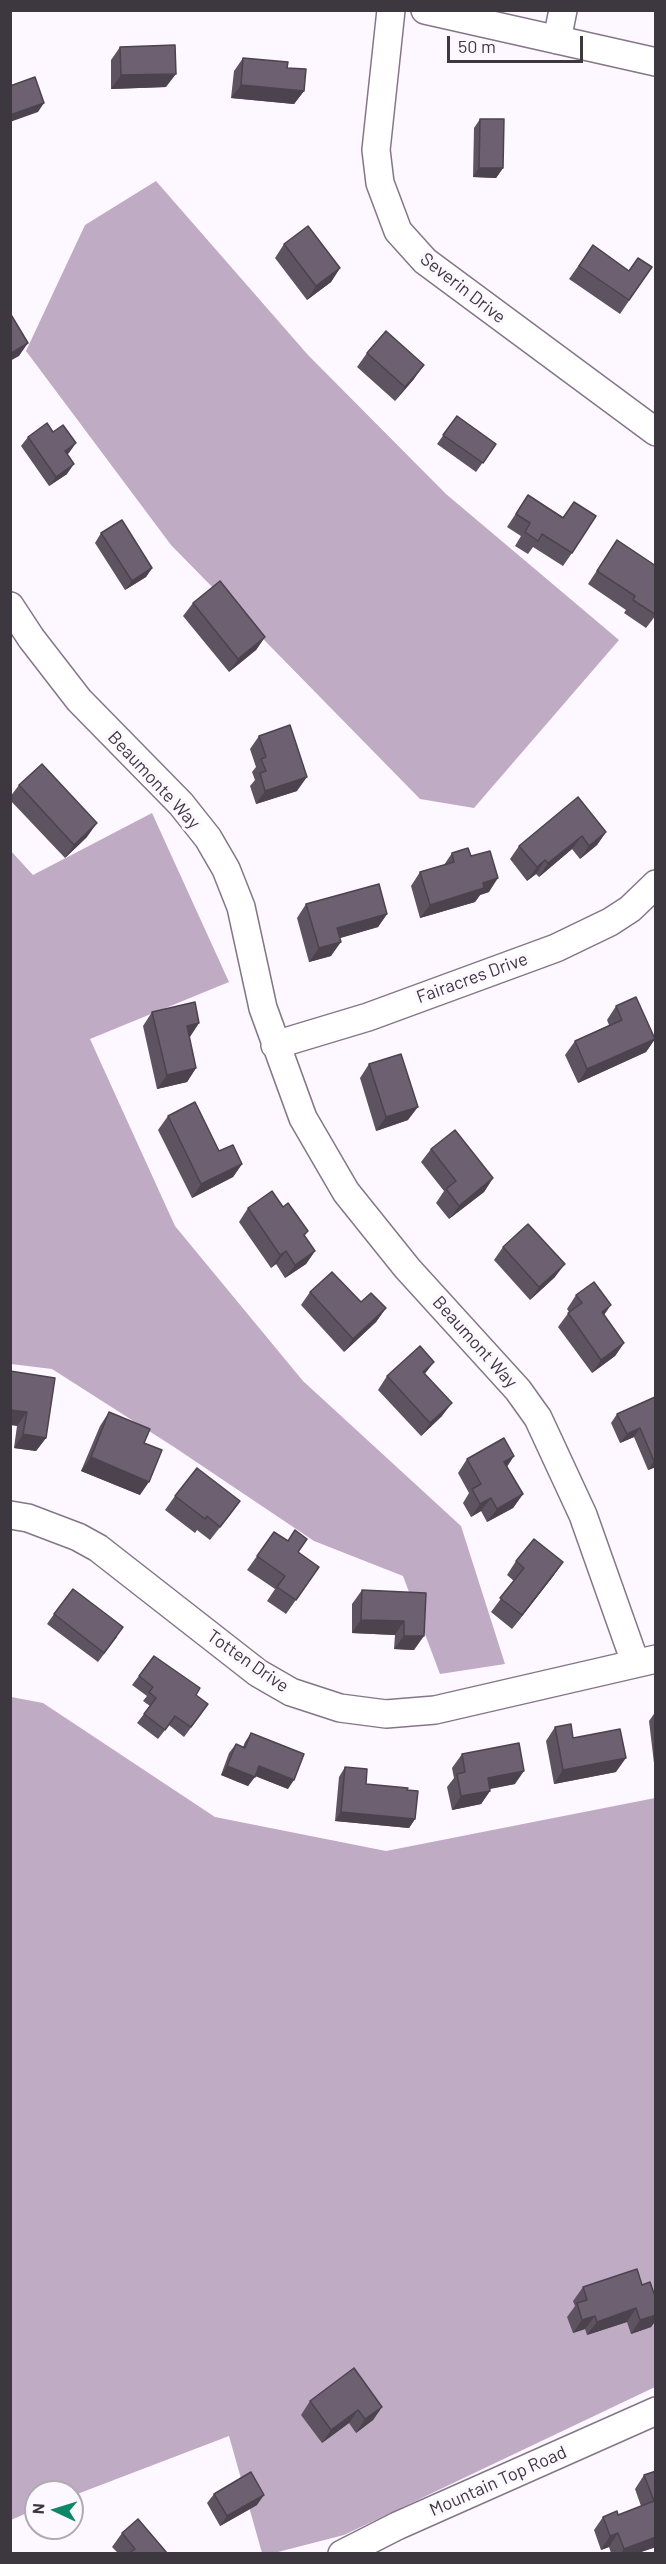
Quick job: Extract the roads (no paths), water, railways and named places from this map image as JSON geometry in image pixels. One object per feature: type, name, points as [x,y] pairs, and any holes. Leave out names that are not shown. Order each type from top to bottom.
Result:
[{"type":"street","name":"Severin Drive","points":[[390,10],[376,150],[380,183],[398,231],[424,261],[656,432]]},
{"type":"street","points":[[425,10],[656,62]]},
{"type":"street","points":[[557,40],[563,10]]},
{"type":"street","name":"Beaumonte Way","points":[[10,606],[31,638],[79,700],[181,804],[208,838],[226,869],[241,907],[263,1008],[275,1045]]},
{"type":"street","name":"Fairacres Drive","points":[[275,1045],[368,1017],[556,948],[610,922],[630,909],[656,884]]},
{"type":"street","name":"Beaumont Way","points":[[275,1045],[303,1118],[346,1192],[407,1268],[518,1390],[538,1418],[583,1515],[645,1661]]},
{"type":"street","name":"Totten Drive","points":[[10,1515],[28,1518],[78,1537],[98,1548],[258,1673],[291,1692],[340,1708],[386,1714],[435,1710],[645,1661]]},
{"type":"street","name":"Mountain Top Road","points":[[342,2553],[397,2526],[656,2411]]}]
